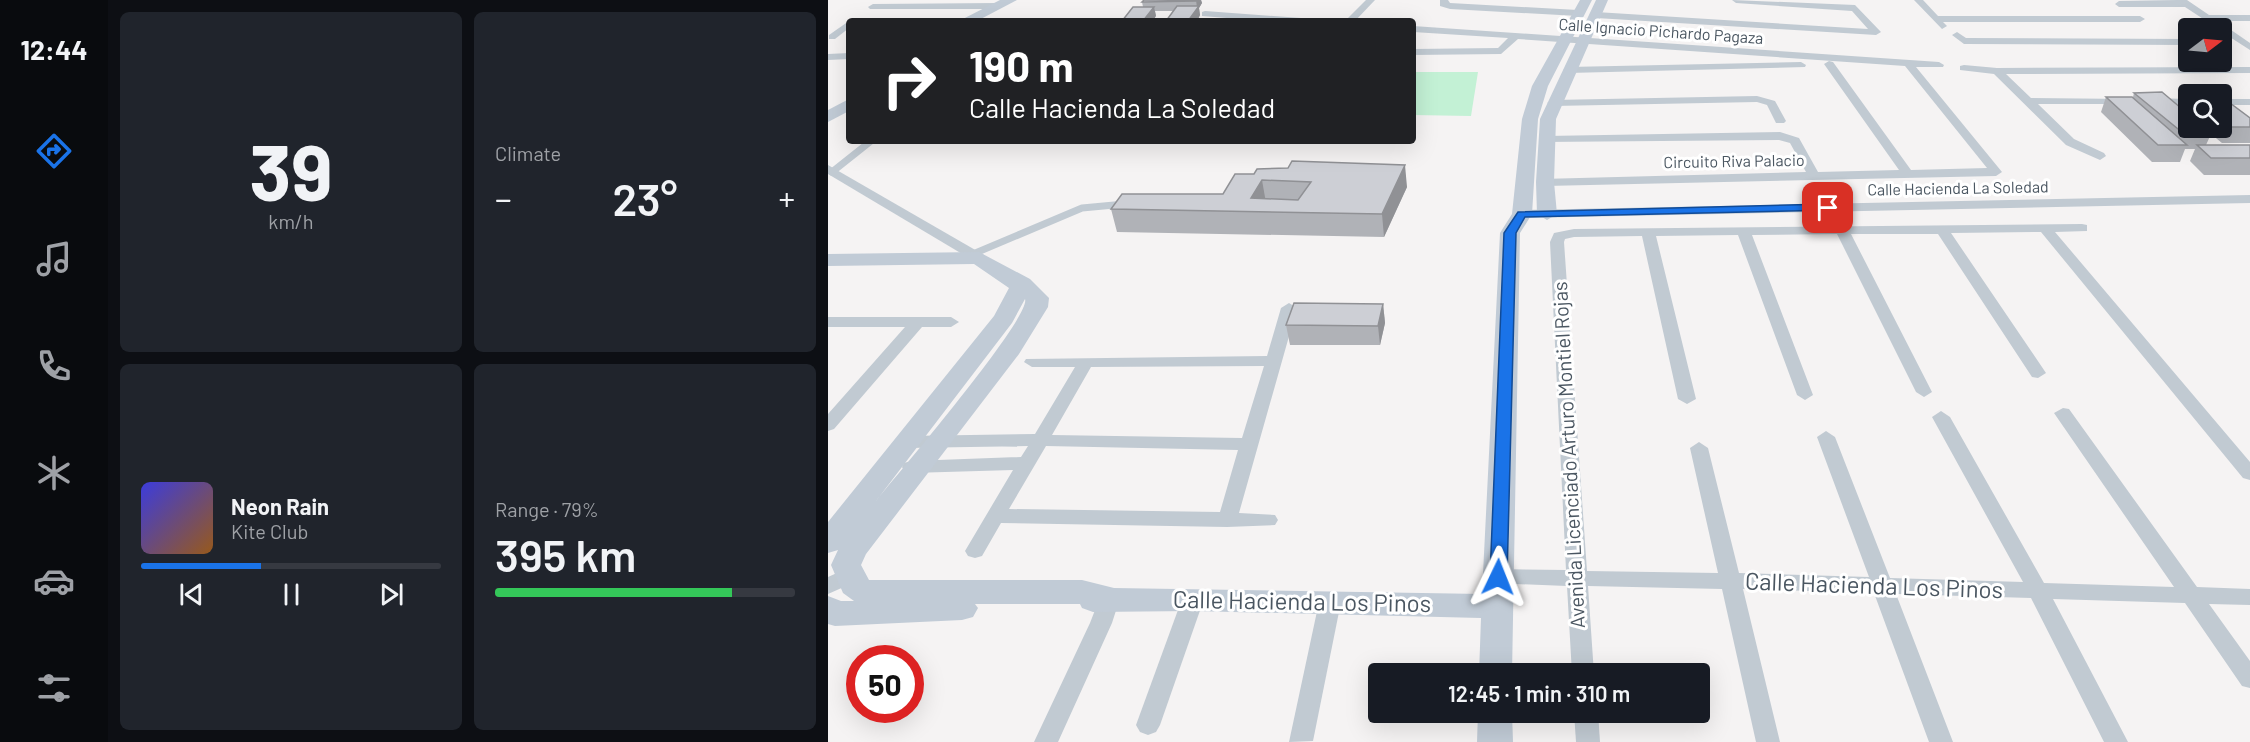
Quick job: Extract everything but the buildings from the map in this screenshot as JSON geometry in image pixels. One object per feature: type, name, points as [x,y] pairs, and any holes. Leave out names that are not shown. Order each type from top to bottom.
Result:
[{"type":"main road","points":[[972,18],[1011,0]]},
{"type":"main road","points":[[991,18],[1030,0]]},
{"type":"main road","points":[[1534,214],[1530,119],[1540,86],[1582,7]]},
{"type":"main road","points":[[1495,663],[1510,233],[1534,214],[1545,182],[1546,140],[1553,103],[1599,7]]},
{"type":"main road","points":[[828,103],[846,92]]},
{"type":"main road","points":[[828,117],[846,106]]},
{"type":"main road","points":[[828,260],[976,256],[1022,284],[1038,298],[1036,307],[1011,350],[853,549],[838,581],[854,585],[863,592],[1082,592],[1109,598]]},
{"type":"main road","points":[[828,542],[1004,318],[1022,284]]},
{"type":"main road","name":"Calle Hacienda Los Pinos","points":[[1109,598],[1330,602],[1497,592]]},
{"type":"main road","points":[[828,608],[835,614],[1078,602],[1109,598]]},
{"type":"main road","points":[[1495,723],[1495,742]]},
{"type":"street","points":[[1353,18],[1371,0]]},
{"type":"street","points":[[1444,0],[1443,4],[1450,6],[1582,7]]},
{"type":"street","points":[[1599,7],[1876,32],[1855,8],[1736,0]]},
{"type":"street","points":[[1918,0],[1939,22],[2140,18]]},
{"type":"street","points":[[2116,2],[2183,2],[2207,18]]},
{"type":"street","points":[[2116,2],[2140,18],[2157,34],[2178,39]]},
{"type":"street","points":[[873,7],[998,6]]},
{"type":"street","points":[[1205,14],[1231,18]]},
{"type":"street","points":[[2232,18],[2250,18]]},
{"type":"street","name":"Calle Ignacio Pichardo Pagaza","points":[[1416,29],[1939,65]]},
{"type":"street","points":[[1974,49],[1960,38],[2178,35]]},
{"type":"street","points":[[1416,52],[1501,51],[1516,36]]},
{"type":"street","points":[[828,57],[846,56]]},
{"type":"street","points":[[1568,70],[1829,64],[1862,61]]},
{"type":"street","points":[[1814,176],[1996,172],[1908,63]]},
{"type":"street","points":[[1829,64],[1907,173]]},
{"type":"street","points":[[1964,68],[1997,71],[2250,70]]},
{"type":"street","points":[[1997,71],[2070,141],[2100,156]]},
{"type":"street","points":[[1553,103],[1757,99],[1772,103],[1780,121]]},
{"type":"street","points":[[2026,101],[2178,102]]},
{"type":"street","points":[[2232,102],[2250,102]]},
{"type":"street","name":"Circuito Riva Palacio","points":[[1545,182],[1814,176],[1795,141],[1780,136],[1546,140]]},
{"type":"street","points":[[830,170],[976,256]]},
{"type":"street","name":"Calle Hacienda La Soledad","points":[[1534,214],[2250,199]]},
{"type":"street","points":[[1687,399],[1648,233],[2082,228]]},
{"type":"street","points":[[2045,229],[2250,474]]},
{"type":"street","points":[[1842,230],[1924,392]]},
{"type":"street","points":[[1942,230],[2038,373]]},
{"type":"street","points":[[1743,231],[1805,394]]},
{"type":"street","name":"Avenida Licenciado Arturo Montiel Rojas","points":[[1582,663],[1557,242],[1559,236],[1648,233]]},
{"type":"street","points":[[1227,520],[1247,444],[1289,308]]},
{"type":"street","points":[[828,322],[951,322]]},
{"type":"street","points":[[828,425],[918,322]]},
{"type":"street","points":[[1032,362],[1272,361]]},
{"type":"street","points":[[975,551],[1038,440],[1086,362]]},
{"type":"street","points":[[828,400],[850,399]]},
{"type":"street","points":[[2063,413],[2250,679]]},
{"type":"street","points":[[1941,417],[2038,591],[2116,742]]},
{"type":"street","points":[[1826,437],[1941,742]]},
{"type":"street","points":[[906,442],[1038,440],[1247,444]]},
{"type":"street","points":[[1699,448],[1768,742]]},
{"type":"street","points":[[886,468],[1024,464]]},
{"type":"street","points":[[995,516],[1268,520]]},
{"type":"street","name":"Calle Hacienda Los Pinos","points":[[1497,592],[1576,579],[1882,585],[2250,597]]},
{"type":"street","points":[[1046,742],[1101,623],[1109,598]]},
{"type":"street","points":[[1148,725],[1192,599]]},
{"type":"street","points":[[1302,741],[1330,602]]},
{"type":"street","points":[[1587,723],[1588,742]]},
{"type":"lane","points":[[830,170],[867,144]]},
{"type":"lane","points":[[976,256],[1083,208],[1131,205]]},
{"type":"green space","points":[[1416,72],[1478,72],[1471,116],[1416,115]]},
{"type":"route","points":[[1498,577],[1510,233],[1522,214],[1828,208]]}]
